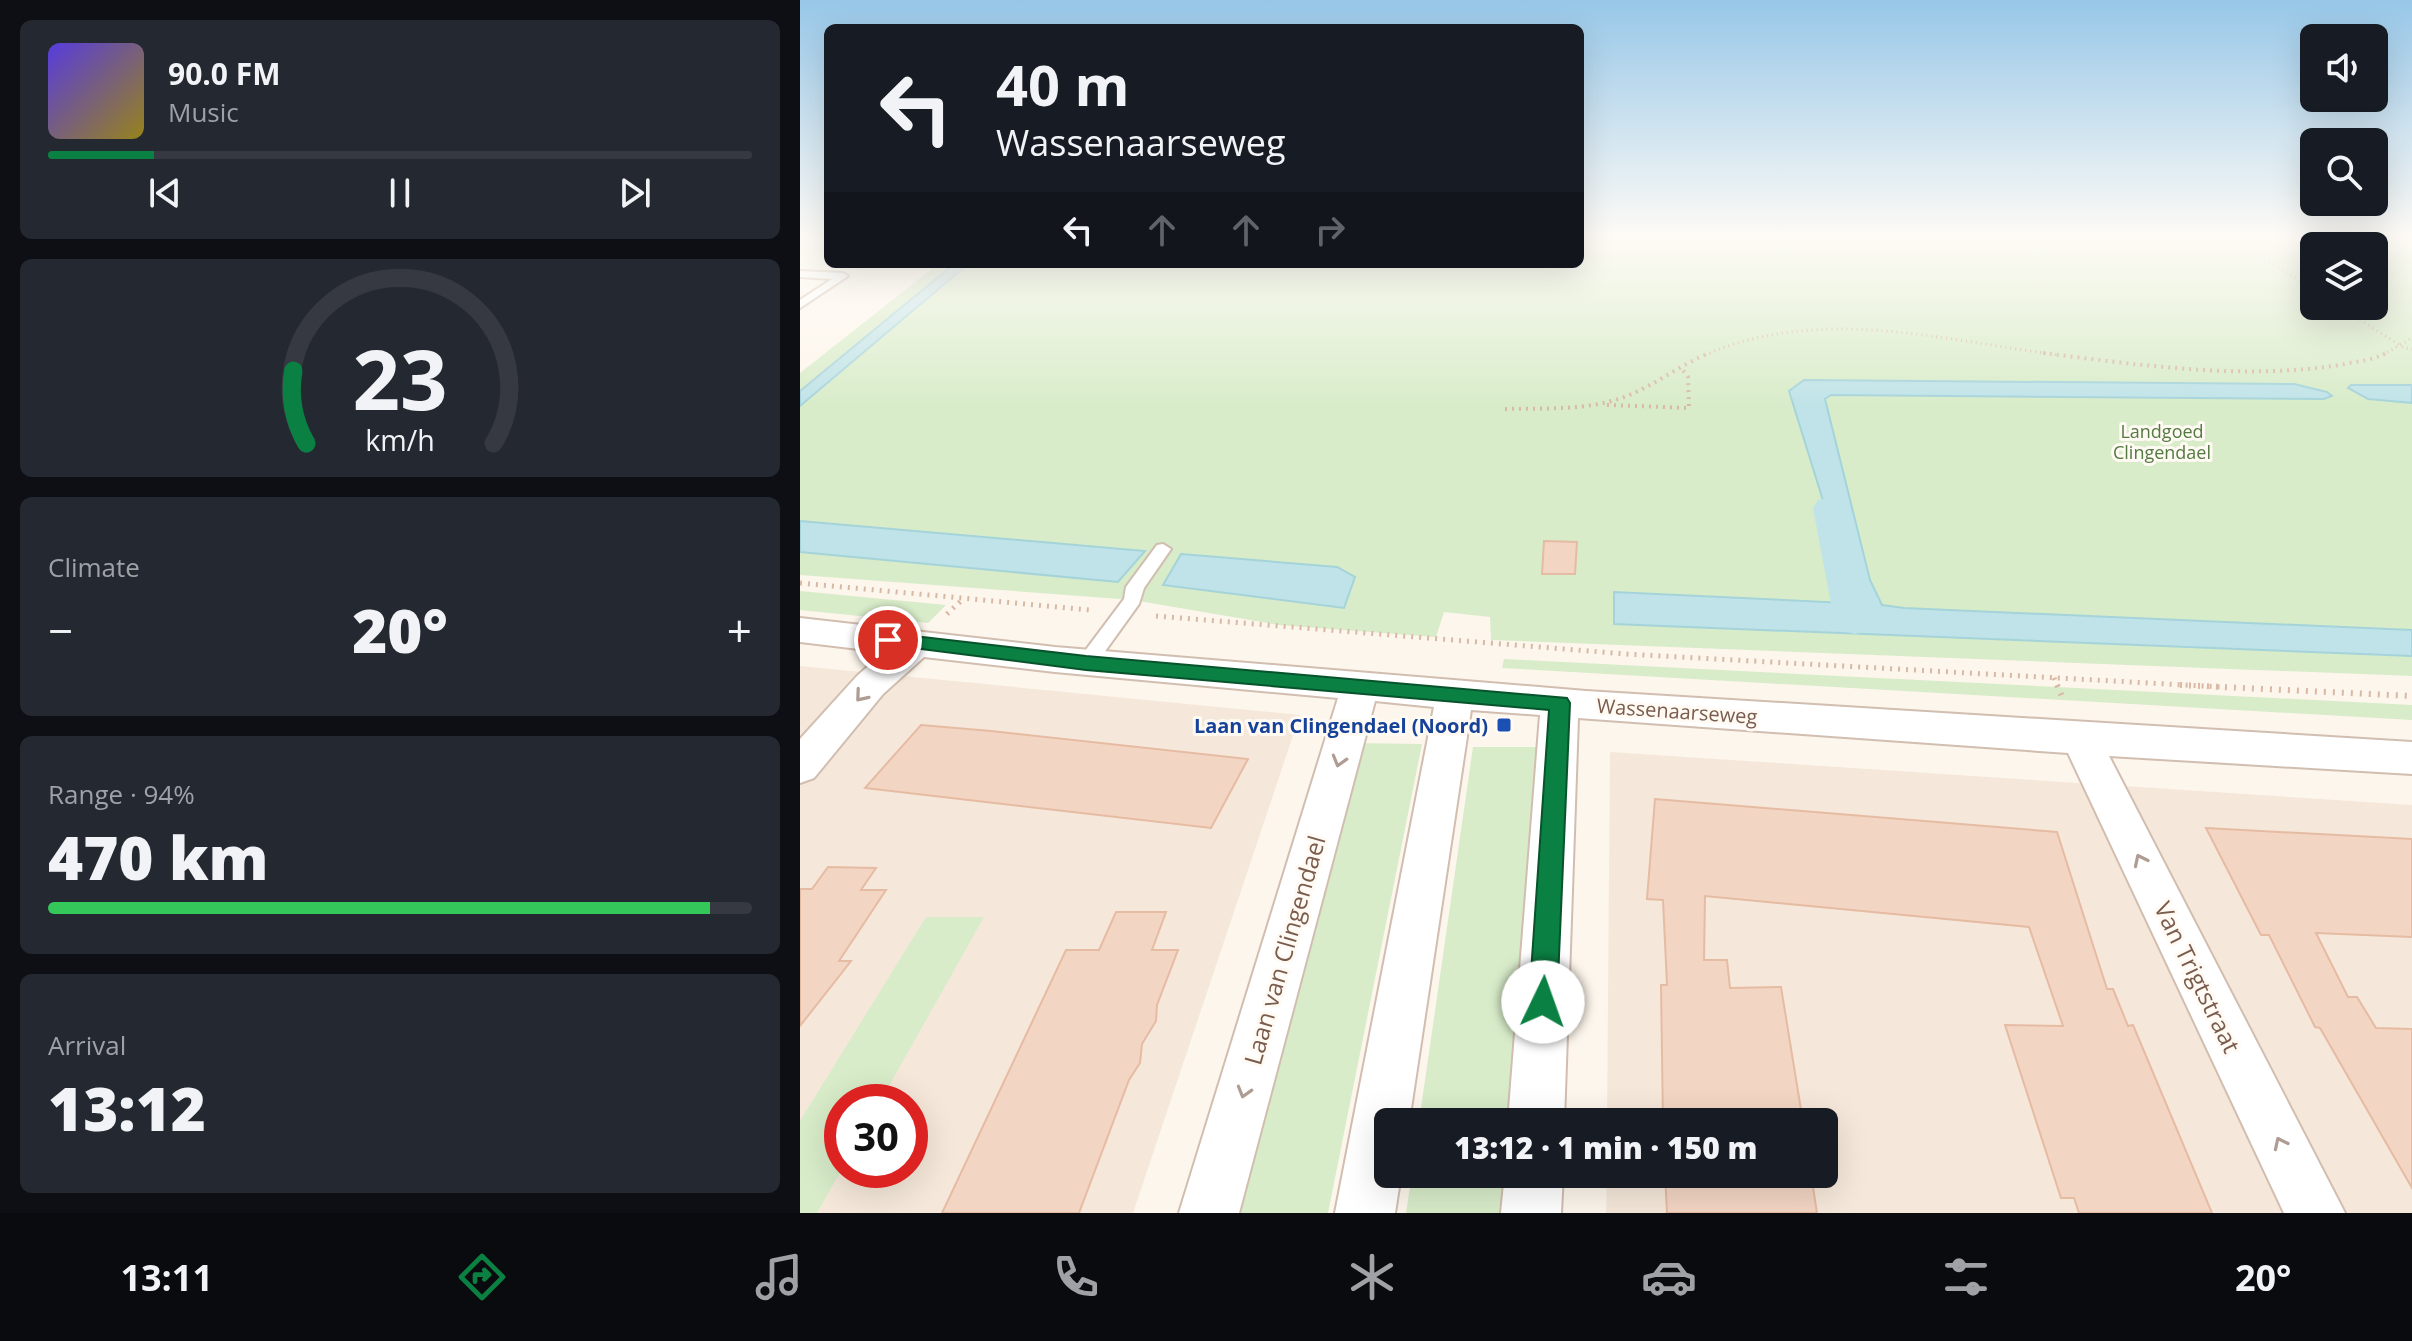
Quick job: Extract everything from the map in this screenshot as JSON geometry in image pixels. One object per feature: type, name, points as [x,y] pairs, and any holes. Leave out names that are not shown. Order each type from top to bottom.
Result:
[{"type":"street","name":"Wassenaarseweg","points":[[800,630],[1086,663],[1560,703],[2081,740],[2412,758]]},
{"type":"street","points":[[800,767],[870,685],[917,643]]},
{"type":"street","name":"Laan van Clingendael","points":[[1209,1213],[1360,686]]},
{"type":"street","points":[[1365,1213],[1455,693]]},
{"type":"street","points":[[1537,1108],[1560,703]]},
{"type":"street","name":"Van Trigtstraat","points":[[2081,740],[2315,1213]]},
{"type":"street","points":[[1531,1213],[1533,1188]]},
{"type":"lane","points":[[1086,663],[1133,600],[1135,587],[1163,549]]},
{"type":"path","points":[[2361,320],[2404,348],[2412,349]]},
{"type":"path","points":[[1598,404],[1617,400],[1653,385],[1698,357],[1737,342],[1806,327],[1840,326],[1894,332],[2056,356],[2262,370],[2331,368],[2381,358],[2404,348],[2412,338]]},
{"type":"path","points":[[1505,409],[1598,404],[1689,408],[1688,377],[1680,368]]},
{"type":"path","points":[[1463,643],[1858,668],[2412,696]]},
{"type":"shaded area","points":[[800,666],[1300,715],[1133,1213],[800,1213]]},
{"type":"shaded area","points":[[1610,752],[2412,805],[2412,1213],[1606,1213],[1607,1188],[1838,1188],[1838,1108],[1607,1108]]},
{"type":"green space","name":"Landgoed Clingendael","points":[[899,295],[2300,295],[2300,320],[2388,320],[2388,295],[2412,295],[2412,676],[1491,640],[1490,617],[1444,612],[1436,637],[1279,625],[1133,600],[800,575],[800,552],[1117,582],[965,536],[800,521],[800,373]],"holes":[[[1181,555],[1337,567],[1354,578]]]},
{"type":"green space","points":[[800,591],[946,605],[928,623],[800,610]]},
{"type":"green space","points":[[1504,659],[2412,705],[2412,720],[1502,668]]},
{"type":"green space","points":[[1352,743],[1422,744],[1328,1213],[1222,1213]]},
{"type":"green space","points":[[1473,747],[1541,747],[1515,1108],[1421,1108]]},
{"type":"green space","points":[[926,917],[984,917],[890,1084],[824,1084],[824,1188],[831,1188],[817,1213],[800,1213],[800,1121]]},
{"type":"green space","points":[[1410,1188],[1510,1188],[1508,1213],[1406,1213]]},
{"type":"water","points":[[917,295],[932,295],[800,406],[800,391]]},
{"type":"water","points":[[1804,380],[2294,384],[2327,392],[2332,396],[2324,399],[1831,395],[1825,399],[1870,580],[1882,605],[2412,630],[2412,656],[1614,624],[1614,592],[1846,603],[1853,597],[1789,391]]},
{"type":"water","points":[[2351,385],[2412,385],[2412,403],[2368,399],[2348,388]]},
{"type":"water","points":[[800,521],[1145,551],[1118,582],[800,552]]},
{"type":"water","points":[[1181,554],[1337,567],[1355,577],[1344,608],[1163,585]]},
{"type":"building","points":[[1544,541],[1577,542],[1575,574],[1542,574]]},
{"type":"building","points":[[921,725],[1248,759],[1211,828],[865,788]]},
{"type":"building","points":[[1655,799],[2057,832],[2107,989],[2113,989],[2128,1026],[2133,1025],[2212,1213],[2079,1213],[2074,1198],[2061,1198],[2005,1025],[2063,1026],[2029,927],[1705,896],[1704,960],[1727,960],[1730,988],[1781,987],[1801,1108],[1663,1108],[1661,985],[1667,985],[1663,900],[1647,899]]},
{"type":"building","points":[[2206,828],[2412,839],[2412,937],[2316,933],[2348,997],[2357,997],[2376,1028],[2412,1029],[2412,1188],[2320,1028],[2315,1027],[2269,935],[2261,935]]},
{"type":"building","points":[[828,867],[876,868],[861,890],[886,890],[839,961],[851,961],[800,1026],[800,889],[812,889]]},
{"type":"building","points":[[1116,912],[1166,912],[1152,950],[1178,950],[1157,1005],[1156,1021],[1142,1044],[1140,1063],[1129,1080],[1079,1213],[942,1213],[1066,950],[1099,950]]},
{"type":"building","points":[[1666,1188],[1813,1188],[1817,1213],[1667,1213]]},
{"type":"waterway","points":[[1831,508],[1855,620]]},
{"type":"place","name":"Laan van Clingendael (Noord)","points":[[1504,725]]},
{"type":"route","points":[[888,640],[1086,663],[1560,703],[1543,1002]]}]
